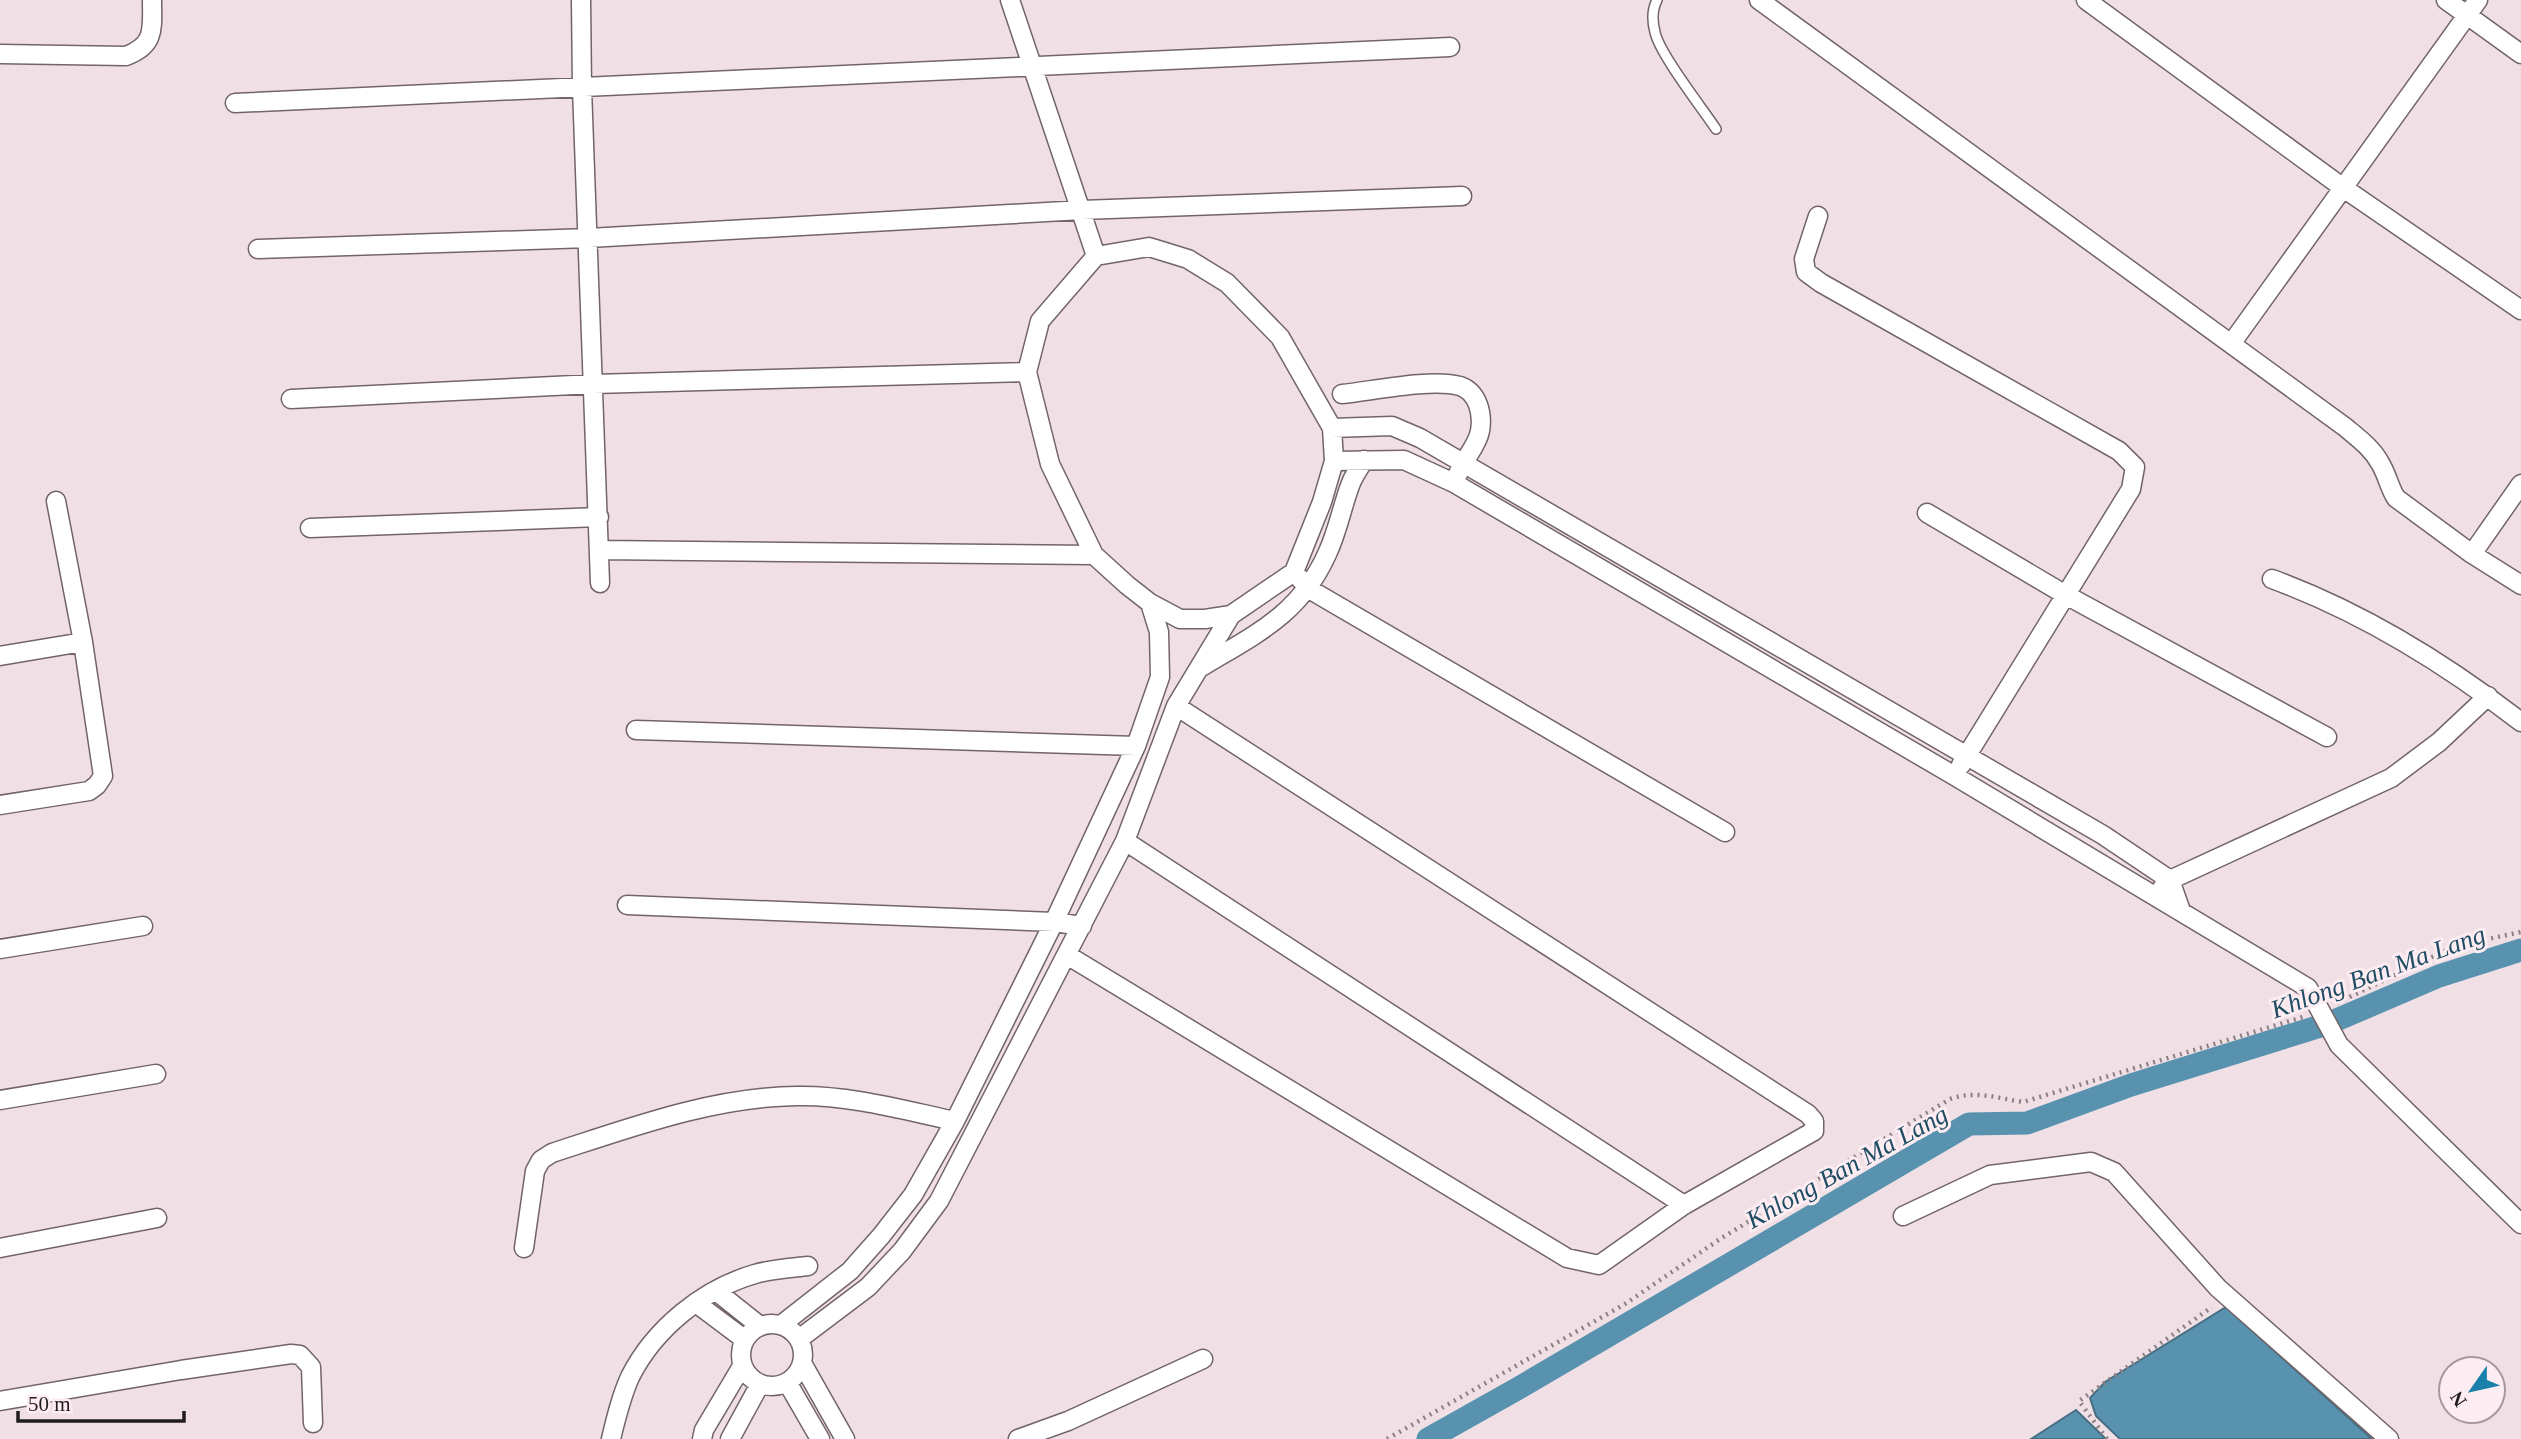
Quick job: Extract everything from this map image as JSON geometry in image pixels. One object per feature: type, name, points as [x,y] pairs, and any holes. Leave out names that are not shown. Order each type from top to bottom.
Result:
[{"type":"street","points":[[0,54],[125,57],[137,52],[148,42],[152,33],[152,0]]},
{"type":"street","points":[[581,0],[600,583]]},
{"type":"street","points":[[1010,0],[1096,256]]},
{"type":"street","points":[[1759,0],[2345,427],[2369,448],[2381,465],[2396,498],[2472,554],[2521,585]]},
{"type":"street","points":[[2086,0],[2342,187],[2521,310]]},
{"type":"street","points":[[2446,0],[2521,54]]},
{"type":"street","points":[[2231,344],[2477,0]]},
{"type":"street","points":[[235,103],[1450,47]]},
{"type":"street","points":[[258,249],[589,238],[1082,209],[1462,196]]},
{"type":"street","points":[[1818,216],[1804,259],[1806,272],[1833,290],[2119,450],[2135,467],[2131,489],[1953,775]]},
{"type":"street","points":[[1149,247],[1188,259],[1227,282],[1280,337],[1332,428],[1334,461],[1322,502],[1294,572],[1231,615],[1180,619],[1150,603],[1094,555],[1050,464],[1027,372],[1040,321],[1096,256],[1149,247]]},
{"type":"street","points":[[291,399],[594,383],[1027,372]]},
{"type":"street","points":[[1342,394],[1435,383],[1461,386],[1474,396],[1482,414],[1476,443],[1462,462],[1454,483]]},
{"type":"street","points":[[1332,428],[1392,426],[1420,438],[2103,835],[2170,880],[2181,911]]},
{"type":"street","points":[[1201,667],[1289,610],[1309,589],[1327,555],[1342,517],[1351,482],[1364,460]]},
{"type":"street","points":[[1334,461],[1404,460],[1454,483],[1953,775],[2308,988],[2339,1045],[2521,1224]]},
{"type":"street","points":[[2472,554],[2521,484]]},
{"type":"street","points":[[0,805],[89,791],[103,776],[83,642],[56,501]]},
{"type":"street","points":[[1927,513],[2064,594],[2327,737]]},
{"type":"street","points":[[310,528],[599,517]]},
{"type":"street","points":[[600,550],[1094,555]]},
{"type":"street","points":[[1294,572],[1309,589],[1726,832]]},
{"type":"street","points":[[2272,579],[2301,589],[2402,640],[2488,696],[2521,722]]},
{"type":"street","points":[[781,1325],[850,1272],[881,1236],[913,1195],[955,1121],[1054,922],[1136,746],[1160,677],[1159,632],[1150,603]]},
{"type":"street","points":[[799,1339],[868,1287],[902,1251],[939,1201],[1125,841],[1176,706],[1231,615]]},
{"type":"street","points":[[0,656],[83,642]]},
{"type":"street","points":[[2154,894],[2170,880],[2391,778],[2438,743],[2488,696]]},
{"type":"street","points":[[1067,955],[1567,1258],[1599,1265],[1684,1205],[1814,1131],[1814,1121],[1808,1114],[1176,706]]},
{"type":"street","points":[[636,730],[1136,746]]},
{"type":"street","points":[[2090,857],[2103,835]]},
{"type":"street","points":[[1125,841],[1684,1205]]},
{"type":"street","points":[[627,905],[1054,922],[1082,926]]},
{"type":"street","points":[[0,950],[143,926]]},
{"type":"street","points":[[0,1100],[156,1074]]},
{"type":"street","points":[[524,1248],[535,1171],[541,1160],[552,1153],[635,1126],[726,1102],[797,1096],[854,1100],[955,1121]]},
{"type":"street","points":[[1903,1216],[1990,1175],[2091,1162],[2114,1172],[2227,1296],[2389,1439]]},
{"type":"street","points":[[0,1248],[157,1218]]},
{"type":"street","points":[[611,1439],[631,1377],[658,1337],[696,1303],[758,1273],[808,1266]]},
{"type":"street","points":[[716,1291],[760,1326]]},
{"type":"street","points":[[696,1303],[744,1339]]},
{"type":"street","points":[[771,1323],[781,1325],[799,1339],[803,1351],[802,1363],[797,1374],[788,1382],[779,1386],[760,1384],[747,1374],[742,1366],[740,1352],[744,1339],[760,1326],[771,1323]]},
{"type":"street","points":[[0,1401],[291,1354],[300,1355],[311,1367],[313,1423]]},
{"type":"street","points":[[1018,1439],[1068,1421],[1203,1359]]},
{"type":"street","points":[[802,1363],[845,1439]]},
{"type":"street","points":[[702,1439],[704,1430],[742,1366]]},
{"type":"street","points":[[788,1382],[820,1439]]},
{"type":"street","points":[[730,1439],[760,1384]]},
{"type":"lane","points":[[1657,0],[1653,8],[1655,34],[1716,129]]},
{"type":"path","points":[[2366,991],[2455,946],[2521,932]]},
{"type":"path","points":[[1387,1439],[1625,1304],[1720,1239],[1950,1099],[1964,1094],[1979,1094],[2023,1102],[2309,1015]]},
{"type":"path","points":[[2107,1439],[2079,1401],[2227,1296]]},
{"type":"water","points":[[2226,1307],[2372,1439],[2120,1439],[2096,1416],[2090,1398],[2105,1382]]},
{"type":"water","points":[[2076,1410],[2106,1439],[2031,1439]]},
{"type":"waterway","name":"Khlong Ban Ma Lang","points":[[1428,1439],[1969,1124],[2027,1123],[2131,1085],[2327,1024],[2439,976],[2521,950]]}]
